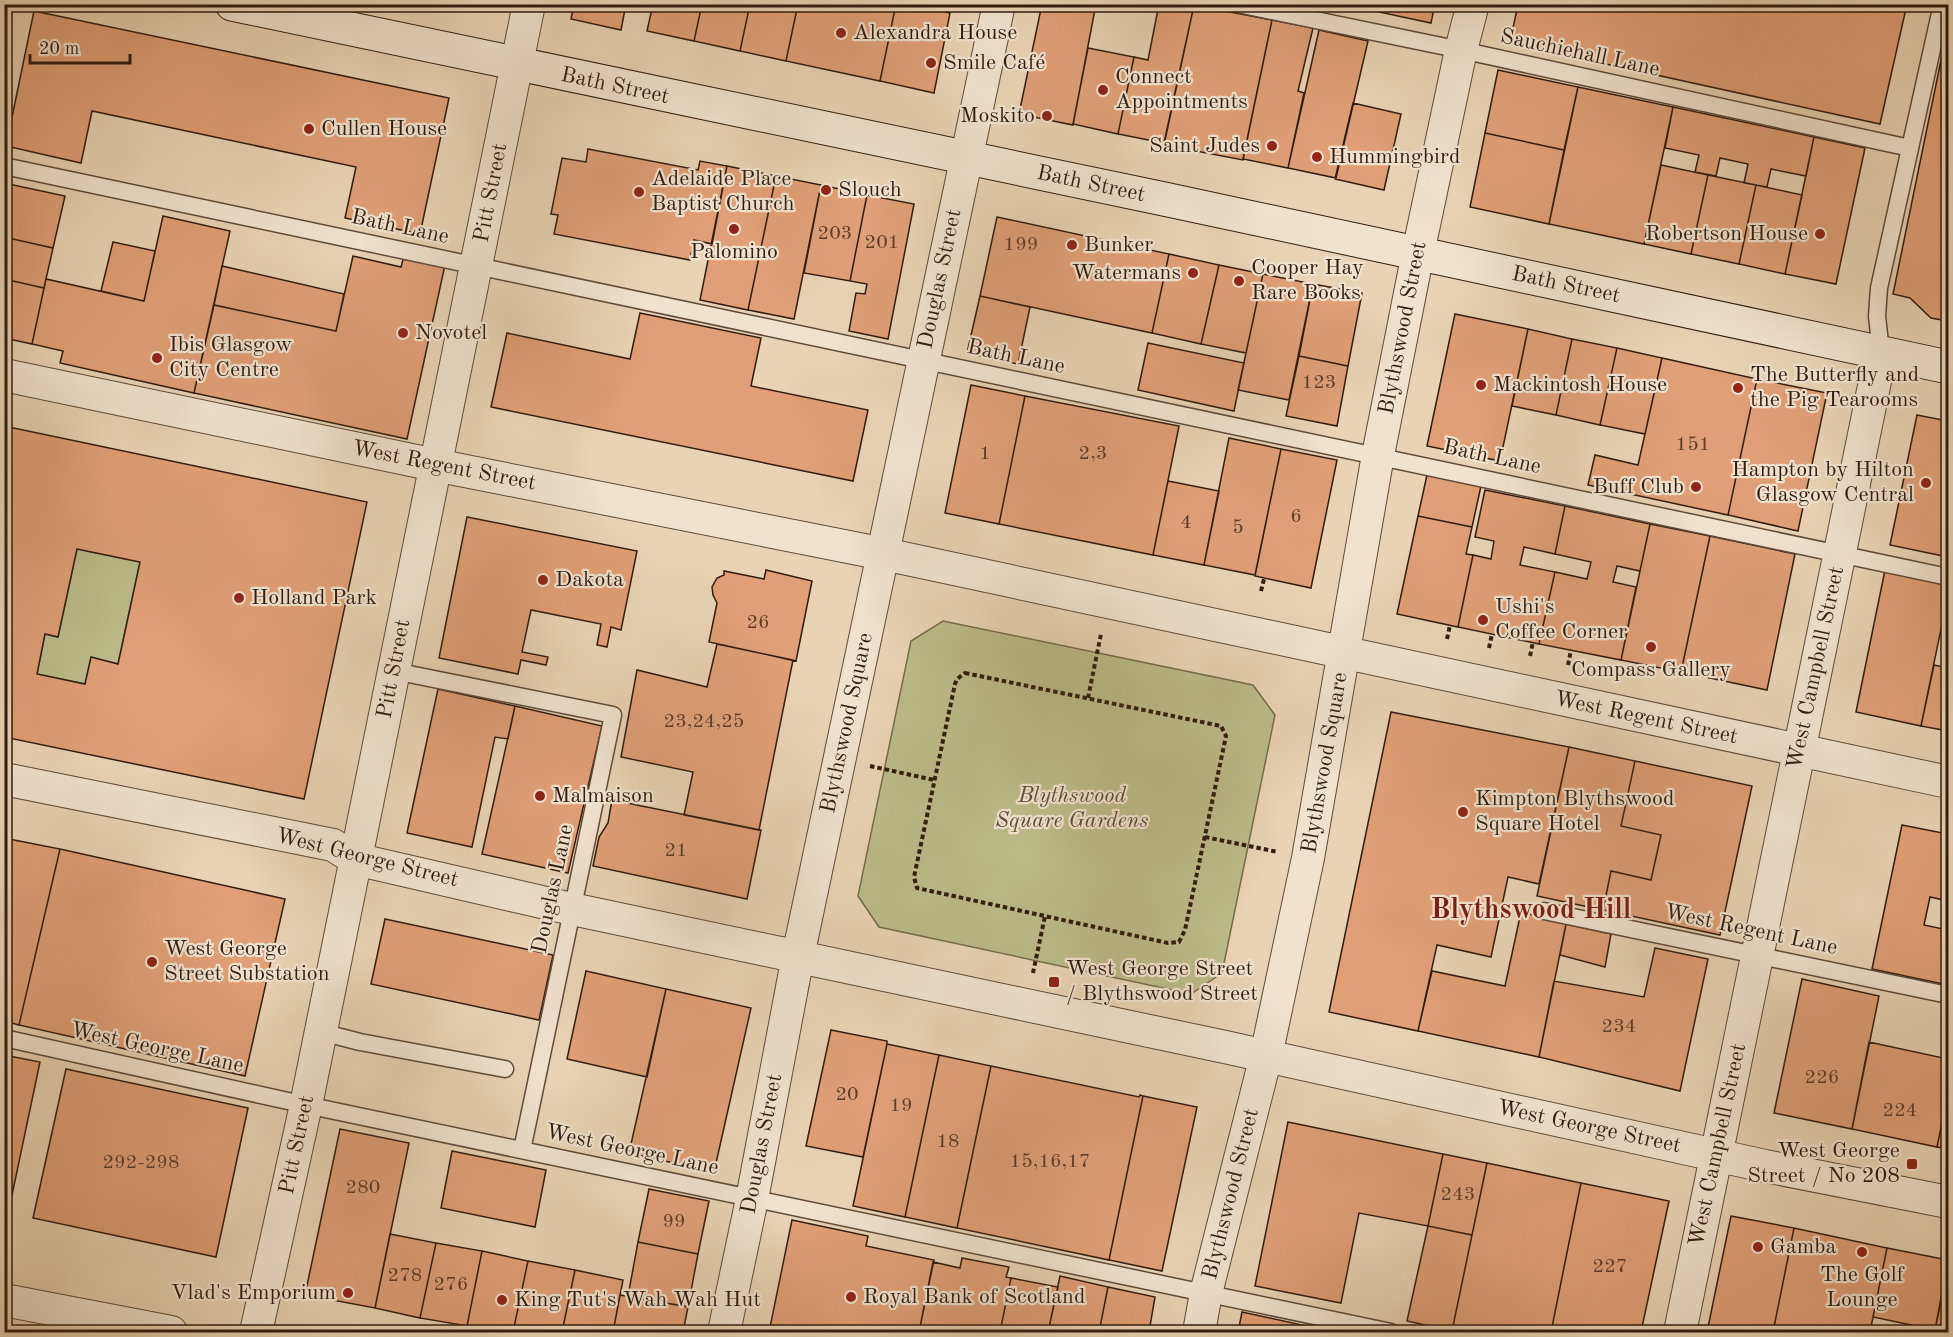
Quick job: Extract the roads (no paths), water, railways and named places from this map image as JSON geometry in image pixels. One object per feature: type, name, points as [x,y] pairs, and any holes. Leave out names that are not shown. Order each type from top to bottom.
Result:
[{"type":"street","name":"Bath Street","points":[[232,4],[516,66],[1418,253],[1948,367]]},
{"type":"street","name":"Pitt Street","points":[[256,1332],[306,1105],[529,4]]},
{"type":"street","name":"Douglas Street","points":[[884,554],[999,4]]},
{"type":"street","name":"Blythswood Street","points":[[1344,654],[1378,455],[1418,253],[1473,4]]},
{"type":"street","name":"West Campbell Street","points":[[1680,1332],[1881,352]]},
{"type":"street","name":"West Regent Street","points":[[4,375],[435,465],[884,554]]},
{"type":"street","name":"Blythswood Square","points":[[798,956],[884,554],[1344,654],[1308,858],[1266,1056]]},
{"type":"street","name":"West Regent Street","points":[[1344,654],[1948,782]]},
{"type":"street","name":"West George Street","points":[[4,779],[333,845],[356,859],[572,909],[798,956]]},
{"type":"street","name":"Douglas Street","points":[[724,1332],[798,956]]},
{"type":"street","points":[[798,956],[1266,1056]]},
{"type":"street","name":"Blythswood Street","points":[[1199,1332],[1206,1293],[1266,1056]]},
{"type":"street","name":"West George Street","points":[[1266,1056],[1716,1155],[1948,1202]]},
{"type":"street","points":[[4,1300],[171,1332]]},
{"type":"lane","name":"Sauchiehall Lane","points":[[1238,4],[1910,148]]},
{"type":"lane","name":"West Campbell Street","points":[[1881,352],[1877,316],[1879,288],[1942,4]]},
{"type":"lane","name":"Bath Lane","points":[[4,165],[1948,577]]},
{"type":"lane","name":"Douglas Lane","points":[[394,671],[613,715],[522,1150]]},
{"type":"lane","name":"West Regent Lane","points":[[1544,911],[1948,995]]},
{"type":"lane","points":[[321,1032],[360,1042],[505,1069]]},
{"type":"lane","name":"West George Lane","points":[[4,1038],[306,1105],[1391,1332]]},
{"type":"place","name":"Alexandra House","points":[[841,33]]},
{"type":"place","name":"Smile Café","points":[[931,63]]},
{"type":"place","name":"Connect Appointments","points":[[1103,90]]},
{"type":"place","name":"Moskito","points":[[1047,116]]},
{"type":"place","name":"Cullen House","points":[[309,129]]},
{"type":"place","name":"Saint Judes","points":[[1272,146]]},
{"type":"place","name":"Hummingbird","points":[[1317,157]]},
{"type":"place","name":"Slouch","points":[[826,190]]},
{"type":"place","name":"Adelaide Place Baptist Church","points":[[639,192]]},
{"type":"place","name":"Palomino","points":[[734,229]]},
{"type":"place","name":"Robertson House","points":[[1820,234]]},
{"type":"place","name":"Bunker","points":[[1072,245]]},
{"type":"place","name":"Watermans","points":[[1193,273]]},
{"type":"place","name":"Cooper Hay Rare Books","points":[[1239,281]]},
{"type":"place","name":"Novotel","points":[[403,333]]},
{"type":"place","name":"Ibis Glasgow City Centre","points":[[157,358]]},
{"type":"place","name":"Mackintosh House","points":[[1481,385]]},
{"type":"place","name":"The Butterfly and the Pig Tearooms","points":[[1738,388]]},
{"type":"place","name":"Hampton by Hilton Glasgow Central","points":[[1926,483]]},
{"type":"place","name":"Buff Club","points":[[1696,487]]},
{"type":"place","name":"Dakota","points":[[543,580]]},
{"type":"place","name":"Holland Park","points":[[239,598]]},
{"type":"place","name":"Ushi's Coffee Corner","points":[[1483,620]]},
{"type":"place","name":"Compass Gallery","points":[[1651,647]]},
{"type":"place","name":"Malmaison","points":[[540,796]]},
{"type":"place","name":"Kimpton Blythswood Square Hotel","points":[[1463,812]]},
{"type":"place","name":"West George Street Substation","points":[[152,962]]},
{"type":"place","name":"West George Street / Blythswood Street","points":[[1054,982]]},
{"type":"place","name":"West George Street / No 208","points":[[1912,1164]]},
{"type":"place","name":"Gamba","points":[[1758,1247]]},
{"type":"place","name":"The Golf Lounge","points":[[1862,1252]]},
{"type":"place","name":"Vlad's Emporium","points":[[348,1293]]},
{"type":"place","name":"Royal Bank of Scotland","points":[[851,1297]]},
{"type":"place","name":"King Tut's Wah Wah Hut","points":[[502,1300]]},
{"type":"district","name":"Blythswood Hill","points":[[1531,911]]},
{"type":"park label","name":"Blythswood Square Gardens","points":[[1072,808]]}]
